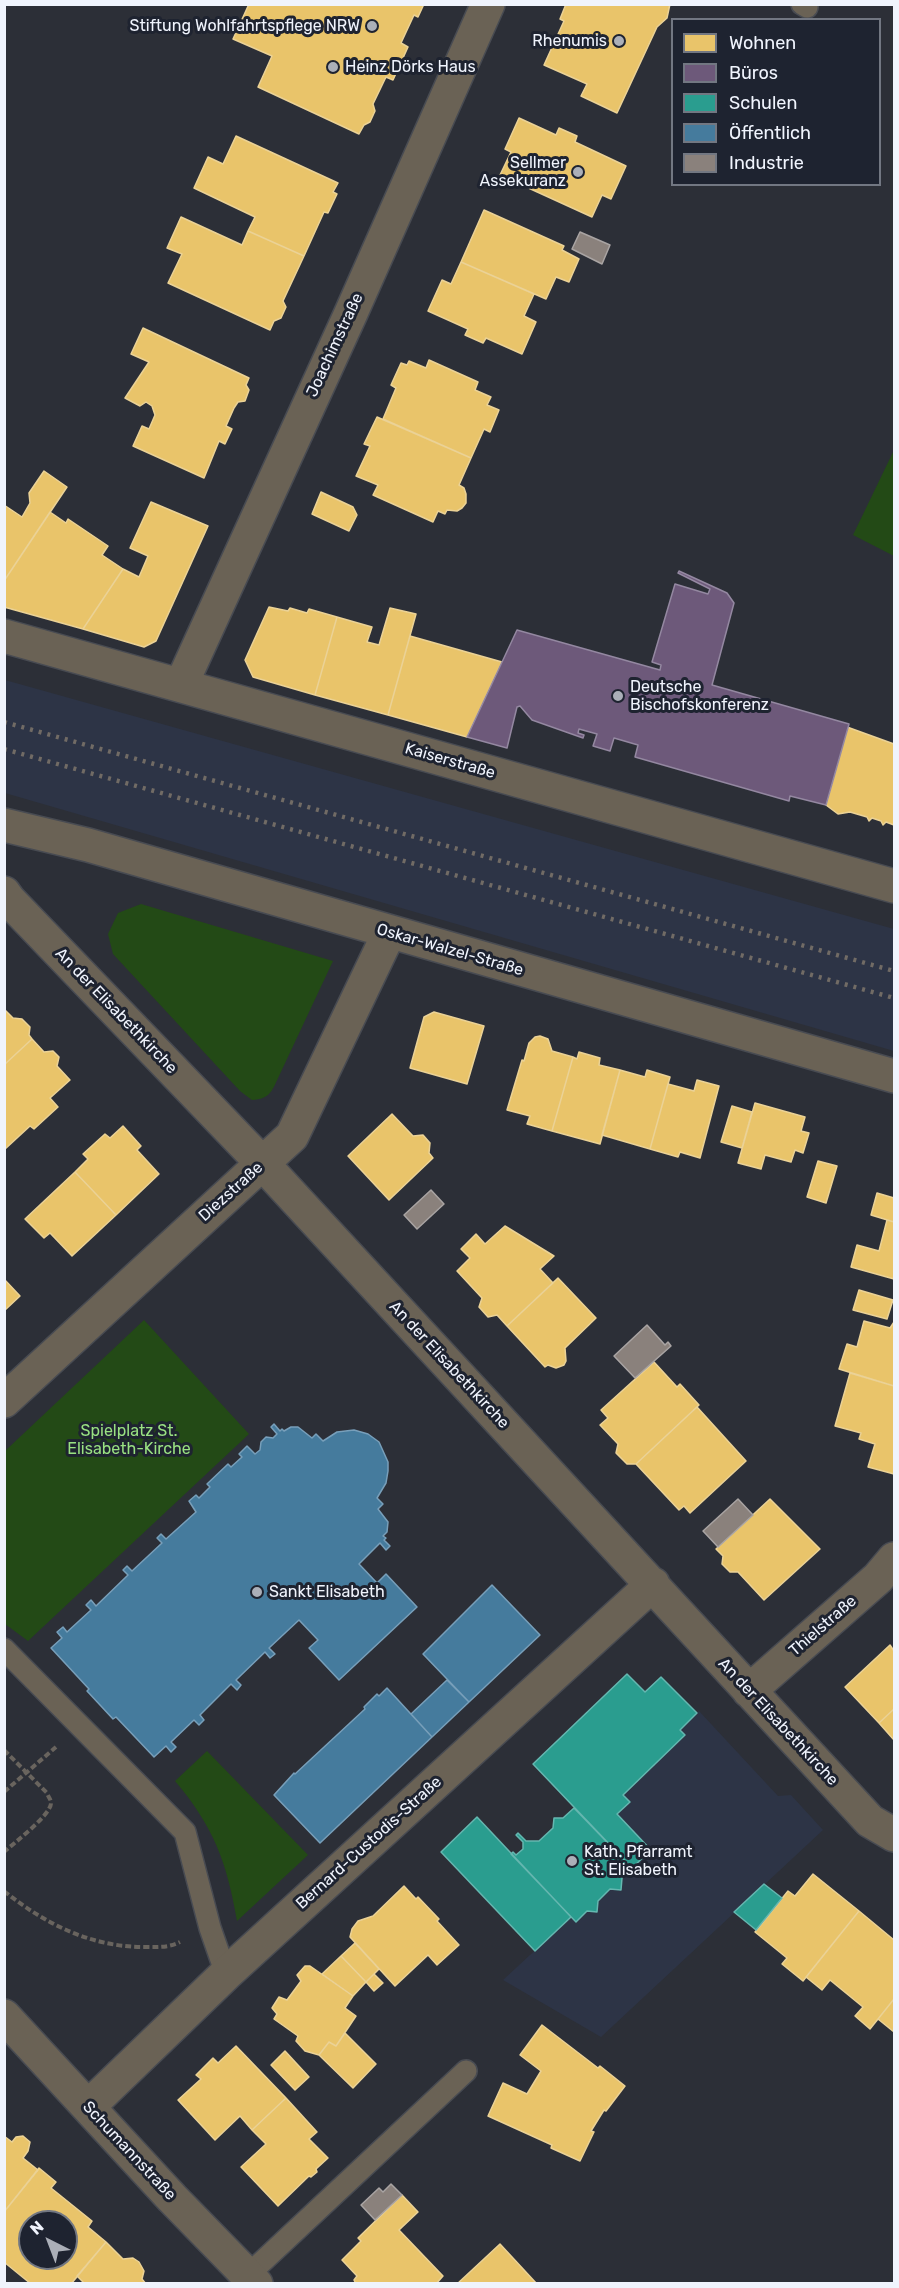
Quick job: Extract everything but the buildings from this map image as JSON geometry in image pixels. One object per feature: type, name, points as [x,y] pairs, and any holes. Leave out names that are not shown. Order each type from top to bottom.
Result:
[{"type":"street","name":"Joachimstraße","points":[[181,685],[351,313],[488,4]]},
{"type":"street","name":"Kaiserstraße","points":[[4,636],[894,886]]},
{"type":"street","name":"Oskar-Walzel-Straße","points":[[4,825],[88,844],[389,933],[894,1076]]},
{"type":"street","name":"An der Elisabethkirche","points":[[4,893],[263,1164],[870,1821],[894,1835]]},
{"type":"street","name":"Diezstraße","points":[[4,1401],[292,1136],[389,933]]},
{"type":"street","name":"Thielstraße","points":[[748,1691],[878,1578],[894,1559]]},
{"type":"street","name":"Bernard-Custodis-Straße","points":[[88,2107],[226,1974],[653,1584]]},
{"type":"street","name":"Schumannstraße","points":[[4,2016],[248,2281]]},
{"type":"lane","points":[[4,1649],[185,1832],[210,1928],[226,1974]]},
{"type":"lane","points":[[248,2281],[466,2071]]},
{"type":"path","points":[[4,1750],[47,1793],[51,1803],[49,1810],[4,1852]]},
{"type":"path","points":[[4,1792],[52,1751]]},
{"type":"path","points":[[4,1891],[27,1909],[56,1926],[85,1938],[123,1947],[170,1947],[210,1928]]},
{"type":"shaded area","points":[[5,680],[894,929],[894,1051],[5,793]]},
{"type":"shaded area","points":[[627,1674],[645,1692],[661,1677],[697,1713],[699,1711],[778,1796],[791,1795],[823,1830],[601,2037],[503,1980],[571,1917],[576,1922],[587,1911],[597,1912],[598,1901],[610,1889],[621,1890],[622,1878],[632,1868],[533,1764]]},
{"type":"green space","points":[[894,450],[894,556],[853,535]]},
{"type":"green space","points":[[141,904],[333,961],[274,1086],[267,1096],[252,1100],[240,1091],[113,954],[108,934],[118,913]]},
{"type":"green space","name":"Spielplatz St. Elisabeth-Kirche","points":[[144,1320],[249,1434],[28,1641],[5,1624],[5,1451]]},
{"type":"green space","points":[[207,1751],[308,1855],[237,1921],[229,1881],[217,1847],[200,1814],[175,1781]]},
{"type":"railway","points":[[4,722],[894,971]]},
{"type":"railway","points":[[4,749],[894,998]]},
{"type":"place","name":"Stiftung Wohlfahrtspflege NRW","points":[[372,26]]},
{"type":"place","name":"Rhenumis","points":[[619,41]]},
{"type":"place","name":"Heinz Dörks Haus","points":[[333,67]]},
{"type":"place","name":"Sellmer Assekuranz","points":[[578,172]]},
{"type":"place","name":"Deutsche Bischofskonferenz","points":[[618,696]]},
{"type":"place","name":"Sankt Elisabeth","points":[[257,1592]]},
{"type":"place","name":"Kath. Pfarramt St. Elisabeth","points":[[572,1861]]}]
